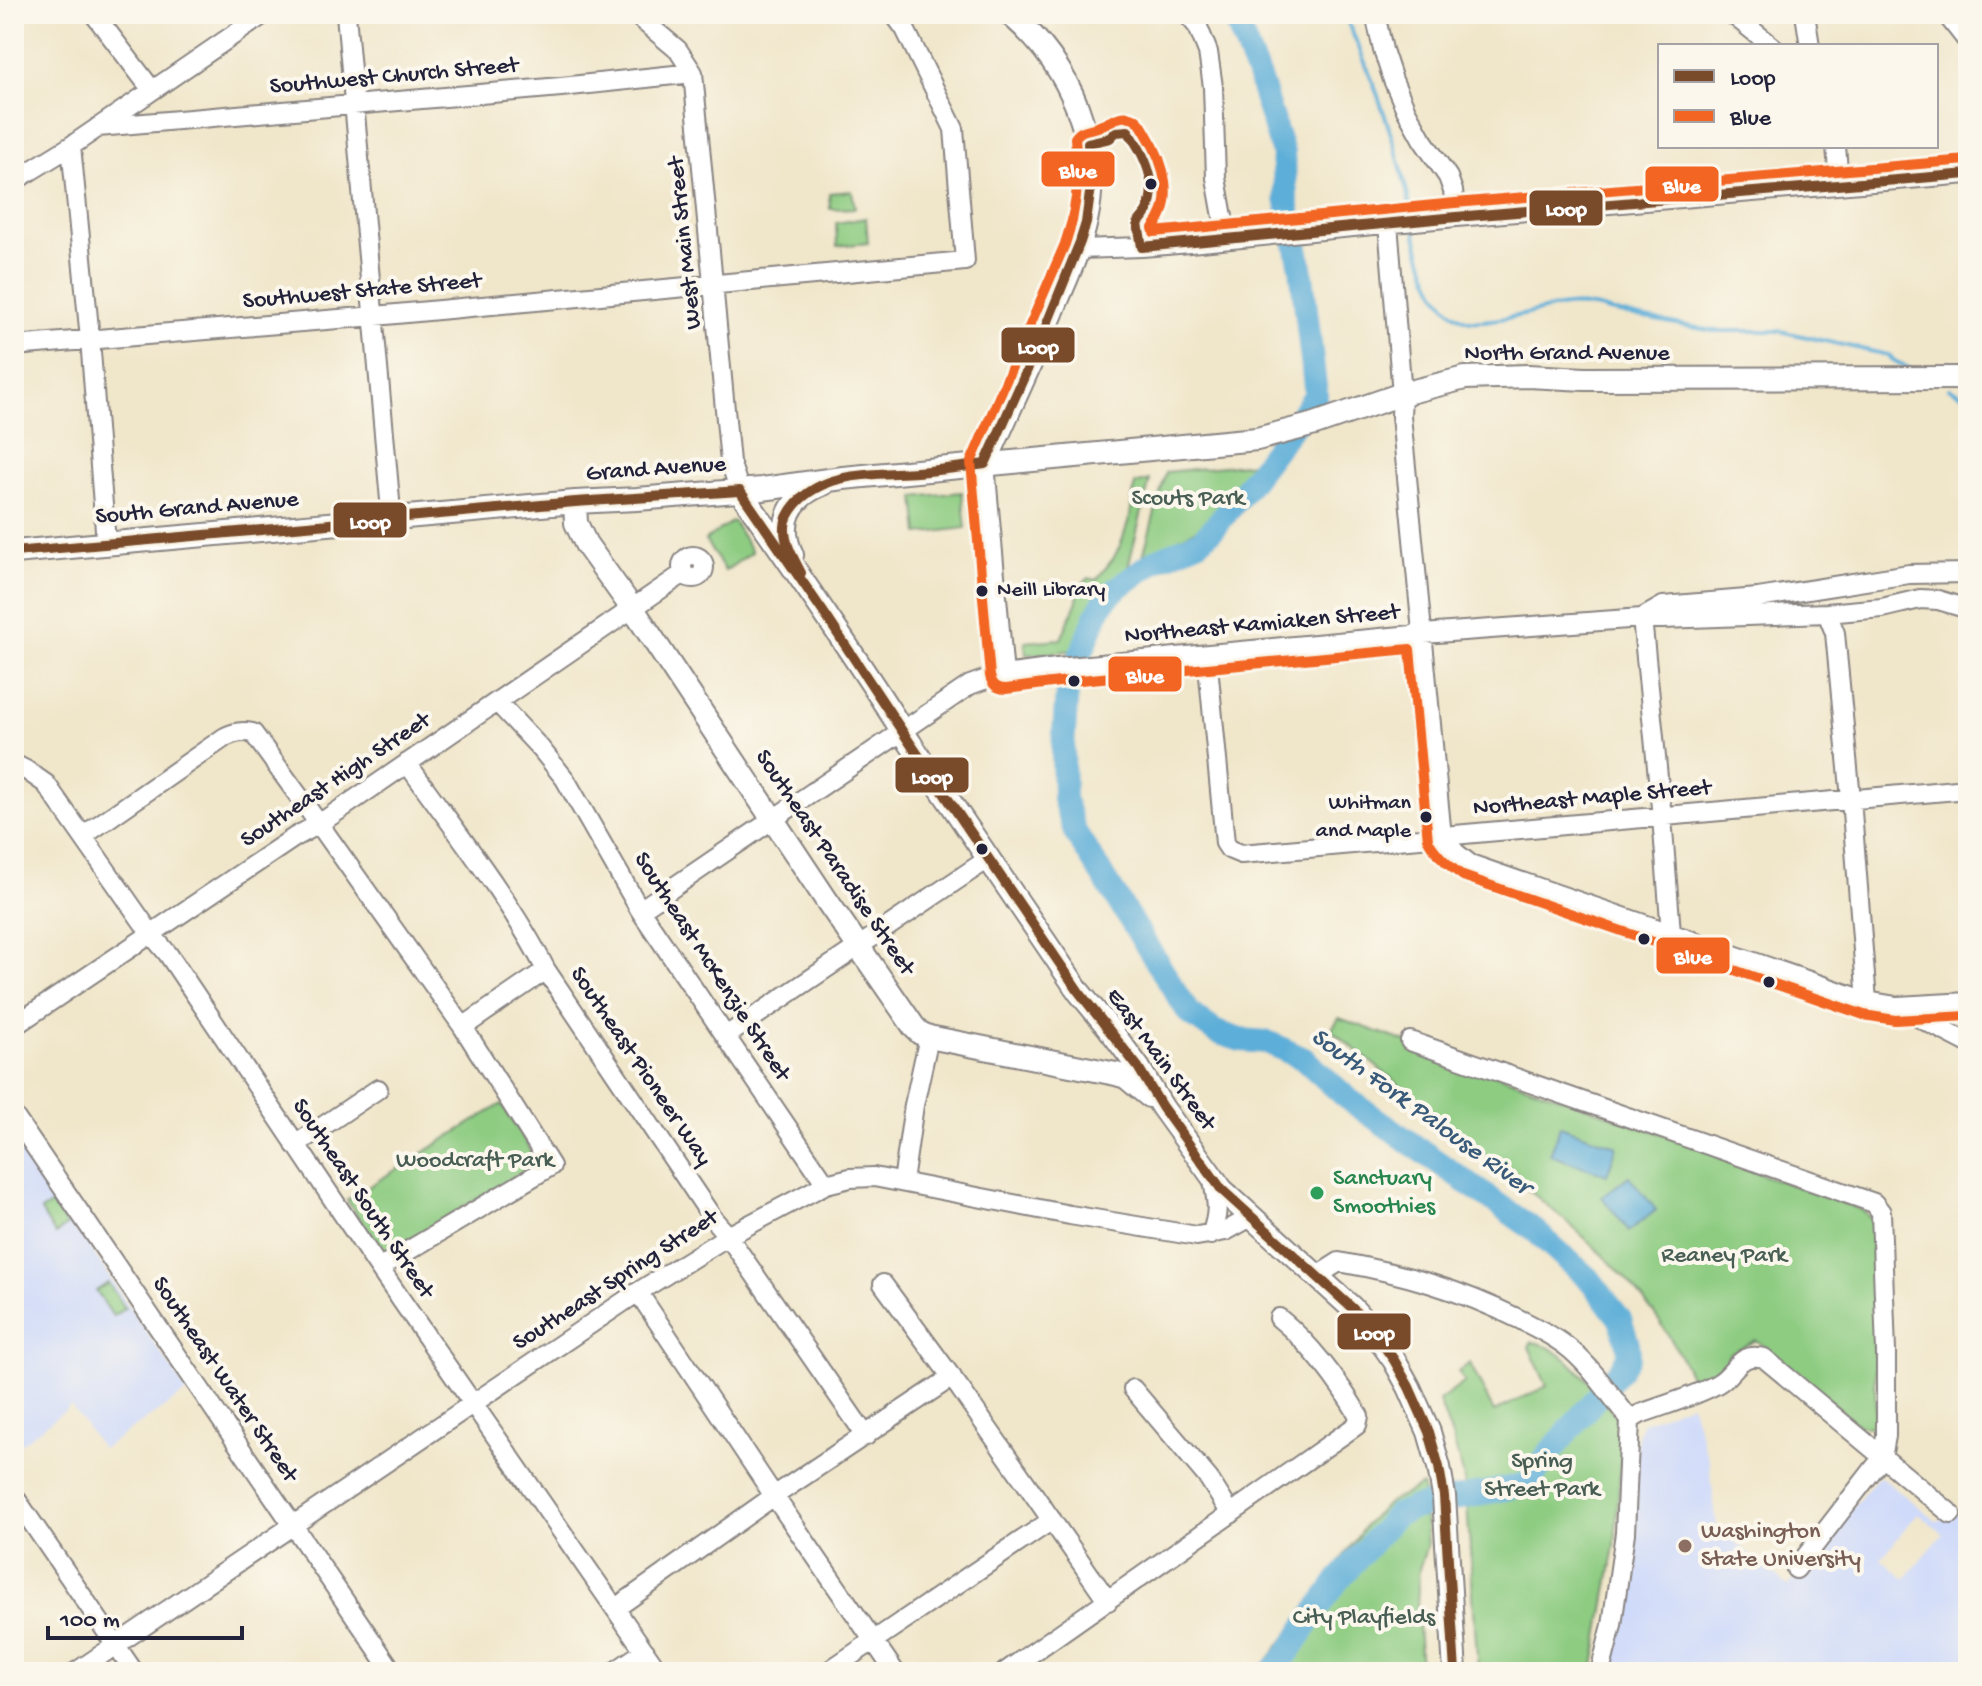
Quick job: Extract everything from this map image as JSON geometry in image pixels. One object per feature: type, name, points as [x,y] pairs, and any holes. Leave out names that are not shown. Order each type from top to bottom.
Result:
[{"type":"main road","points":[[740,491],[985,464],[1078,249],[1086,224],[1092,173],[1077,105],[1055,63],[1024,25],[1010,14]]},
{"type":"main road","name":"North Grand Avenue","points":[[985,464],[1257,439],[1465,378],[1967,378]]},
{"type":"main road","points":[[812,593],[786,540],[785,522],[805,493],[843,478]]},
{"type":"main road","name":"Grand Avenue","points":[[575,502],[740,491]]},
{"type":"main road","name":"East Main Street","points":[[740,491],[812,593],[1079,992],[1138,1067],[1162,1107],[1222,1190],[1352,1308],[1394,1360],[1418,1405],[1439,1467],[1444,1496],[1455,1672]]},
{"type":"main road","name":"South Grand Avenue","points":[[14,552],[575,502]]},
{"type":"main road","name":"Southeast Paradise Street","points":[[575,502],[576,523],[586,544],[908,1020],[920,1033],[929,1037]]},
{"type":"main road","points":[[1099,1069],[1108,1064],[1111,1057],[1100,1018]]},
{"type":"main road","points":[[929,1037],[1099,1069],[1126,1077],[1162,1107]]},
{"type":"street","points":[[94,14],[152,90]]},
{"type":"street","points":[[14,181],[71,146],[264,14]]},
{"type":"street","points":[[346,14],[390,500]]},
{"type":"street","points":[[635,14],[678,50],[693,73]]},
{"type":"street","name":"Southwest State Street","points":[[14,346],[965,261],[954,129],[905,29],[894,14]]},
{"type":"street","points":[[1187,14],[1198,27],[1208,52],[1213,87],[1216,178],[1227,239]]},
{"type":"street","points":[[1375,14],[1383,50],[1406,110],[1448,177],[1456,217]]},
{"type":"street","points":[[1732,14],[1770,44]]},
{"type":"street","points":[[1805,14],[1810,44]]},
{"type":"street","points":[[1946,14],[1968,42]]},
{"type":"street","name":"Southwest Church Street","points":[[98,127],[693,73]]},
{"type":"street","name":"West Main Street","points":[[693,73],[730,462],[740,491]]},
{"type":"street","points":[[71,146],[106,543]]},
{"type":"street","points":[[1836,148],[1839,183]]},
{"type":"street","points":[[1078,249],[1142,247],[1968,174]]},
{"type":"street","points":[[1394,223],[1401,416],[1442,837],[1470,864],[1867,1001],[1896,1006],[1968,1002]]},
{"type":"street","points":[[985,464],[1004,675]]},
{"type":"street","name":"Southeast High Street","points":[[14,1026],[295,837],[319,824],[684,573]]},
{"type":"street","name":"Northeast Kamiaken Street","points":[[1642,618],[1663,606],[1758,598],[1909,574],[1968,573]]},
{"type":"street","name":"Northeast Kamiaken Street","points":[[640,910],[970,685],[995,676],[1423,634],[1642,618],[1827,613],[1882,608],[1920,599],[1938,600],[1968,609]]},
{"type":"street","points":[[1827,613],[1835,633],[1867,1001]]},
{"type":"street","points":[[1642,618],[1671,933]]},
{"type":"street","name":"Northeast Maple Street","points":[[1207,655],[1225,843],[1229,849],[1241,854],[1968,789]]},
{"type":"street","name":"Southeast McKenzie Street","points":[[497,702],[565,779],[640,910],[826,1184]]},
{"type":"street","points":[[83,836],[225,737],[244,731],[253,733],[463,1027],[551,1166],[379,1268]]},
{"type":"street","name":"Southeast Pioneer Way","points":[[407,763],[533,944],[546,970],[714,1220],[866,1436]]},
{"type":"street","name":"Southeast South Street","points":[[14,764],[46,784],[168,954],[379,1268],[659,1672]]},
{"type":"street","points":[[726,1036],[988,859]]},
{"type":"street","points":[[463,1027],[546,970]]},
{"type":"street","points":[[1896,1006],[1968,1043]]},
{"type":"street","points":[[903,1182],[914,1105],[929,1037]]},
{"type":"street","points":[[1410,1041],[1865,1198],[1881,1212],[1886,1352],[1886,1436],[1882,1458],[1796,1569]]},
{"type":"street","points":[[295,1145],[378,1089]]},
{"type":"street","name":"Southeast Water Street","points":[[14,1116],[393,1672]]},
{"type":"street","points":[[1211,1235],[1218,1217],[1212,1176]]},
{"type":"street","name":"Southeast Spring Street","points":[[76,1672],[638,1292],[728,1236],[826,1184],[850,1178],[874,1177],[1197,1236],[1226,1231],[1251,1217]]},
{"type":"street","points":[[1317,1276],[1339,1262],[1422,1280],[1464,1294],[1558,1340],[1582,1360],[1630,1420],[1625,1533],[1612,1625],[1600,1672]]},
{"type":"street","points":[[883,1284],[952,1377],[1108,1601]]},
{"type":"street","points":[[638,1292],[895,1672]]},
{"type":"street","points":[[1005,1672],[1357,1425],[1359,1416],[1345,1395],[1305,1342],[1279,1318]]},
{"type":"street","points":[[1630,1420],[1718,1384],[1743,1360],[1754,1356],[1764,1358],[1951,1514]]},
{"type":"street","points":[[616,1608],[774,1496],[952,1377]]},
{"type":"street","points":[[1133,1389],[1209,1479],[1231,1514]]},
{"type":"street","points":[[14,1496],[134,1672]]},
{"type":"street","points":[[827,1672],[1052,1520]]},
{"type":"street","points":[[614,1672],[645,1651]]},
{"type":"shaded area","points":[[22,1147],[187,1392],[102,1449],[71,1406],[14,1449],[14,1152]]},
{"type":"shaded area","name":"Washington State University","points":[[1691,1403],[1709,1462],[1717,1527],[1788,1586],[1879,1476],[1937,1521],[1959,1512],[1968,1487],[1968,1672],[1609,1672],[1642,1423]],"holes":[[[1918,1513],[1943,1534],[1905,1579],[1881,1559]]]},
{"type":"green space","points":[[852,191],[855,208],[830,209],[829,193]]},
{"type":"green space","points":[[866,218],[868,243],[837,246],[836,223]]},
{"type":"green space","name":"Scouts Park","points":[[1254,463],[1206,525],[1143,556],[1166,472]]},
{"type":"green space","points":[[1150,480],[1127,571],[1101,592],[1078,650],[1026,655],[1025,642],[1061,639],[1077,601],[1079,586],[1089,578],[1096,580],[1121,544],[1130,516],[1135,484]]},
{"type":"green space","points":[[962,492],[966,528],[919,534],[915,497]]},
{"type":"green space","points":[[733,521],[752,552],[725,571],[705,540]]},
{"type":"green space","name":"Reaney Park","points":[[1339,1018],[1713,1152],[1768,1177],[1863,1210],[1872,1224],[1876,1422],[1871,1426],[1860,1426],[1756,1340],[1729,1354],[1721,1371],[1694,1386],[1658,1318],[1608,1261],[1552,1209],[1331,1030]]},
{"type":"green space","name":"Woodcraft Park","points":[[502,1104],[538,1162],[391,1251],[379,1249],[347,1200]]},
{"type":"green space","points":[[52,1204],[67,1226],[55,1234],[41,1211]]},
{"type":"green space","points":[[108,1283],[125,1308],[113,1316],[96,1291]]},
{"type":"green space","name":"Spring Street Park","points":[[1532,1342],[1557,1352],[1581,1373],[1623,1428],[1615,1546],[1593,1672],[1478,1672],[1463,1474],[1439,1401],[1465,1382],[1458,1372],[1470,1363],[1494,1412],[1547,1386],[1529,1347]]},
{"type":"green space","name":"City Playfields","points":[[1423,1485],[1427,1545],[1419,1569],[1417,1607],[1421,1672],[1258,1672],[1368,1522],[1389,1502]]},
{"type":"water","points":[[1560,1126],[1617,1146],[1607,1175],[1550,1155]]},
{"type":"water","points":[[1629,1176],[1656,1210],[1629,1231],[1602,1197]]},
{"type":"waterway","name":"South Fork Palouse River","points":[[1233,14],[1259,78],[1283,153],[1286,198],[1301,267],[1316,395],[1212,530],[1200,541],[1156,560],[1105,600],[1067,689],[1064,799],[1075,832],[1189,1013],[1216,1032],[1241,1040],[1267,1042],[1304,1059],[1348,1099],[1533,1229],[1591,1281],[1620,1319],[1629,1356],[1528,1484],[1412,1508],[1396,1515],[1338,1580],[1272,1672]]},
{"type":"waterway","points":[[1344,14],[1384,113],[1412,216]]},
{"type":"waterway","points":[[1414,225],[1425,267],[1438,295],[1458,316],[1470,321],[1500,319],[1561,307],[1589,306],[1713,331],[1780,331],[1888,355],[1908,368]]},
{"type":"waterway","points":[[1949,388],[1968,397]]},
{"type":"transit line","name":"Blue","points":[[1967,160],[1154,232],[1166,194],[1162,169],[1139,122],[1131,117],[1119,118],[1084,131],[1075,138],[1078,173],[1076,197],[1065,244],[971,462],[990,676],[998,687],[1006,689],[1410,649],[1428,840],[1443,860],[1463,876],[1864,1015],[1895,1020],[1968,1016]]},
{"type":"transit line","name":"Loop","points":[[801,573],[788,545],[785,524],[791,510],[807,494],[852,476],[985,464],[1080,242],[1090,193],[1088,143],[1110,138],[1116,132],[1128,131],[1147,165],[1150,177],[1150,201],[1138,223],[1142,247],[1968,174]]},
{"type":"transit line","name":"Loop","points":[[14,552],[575,502],[740,491],[1079,992],[1138,1067],[1162,1107],[1222,1190],[1352,1308],[1394,1360],[1429,1432],[1439,1467],[1444,1496],[1455,1672]]},
{"type":"place","name":"Neill Library","points":[[982,591]]},
{"type":"place","name":"Whitman and Maple","points":[[1426,817]]},
{"type":"place","name":"Sanctuary Smoothies","points":[[1317,1193]]},
{"type":"place","name":"Washington State University","points":[[1685,1546]]}]
